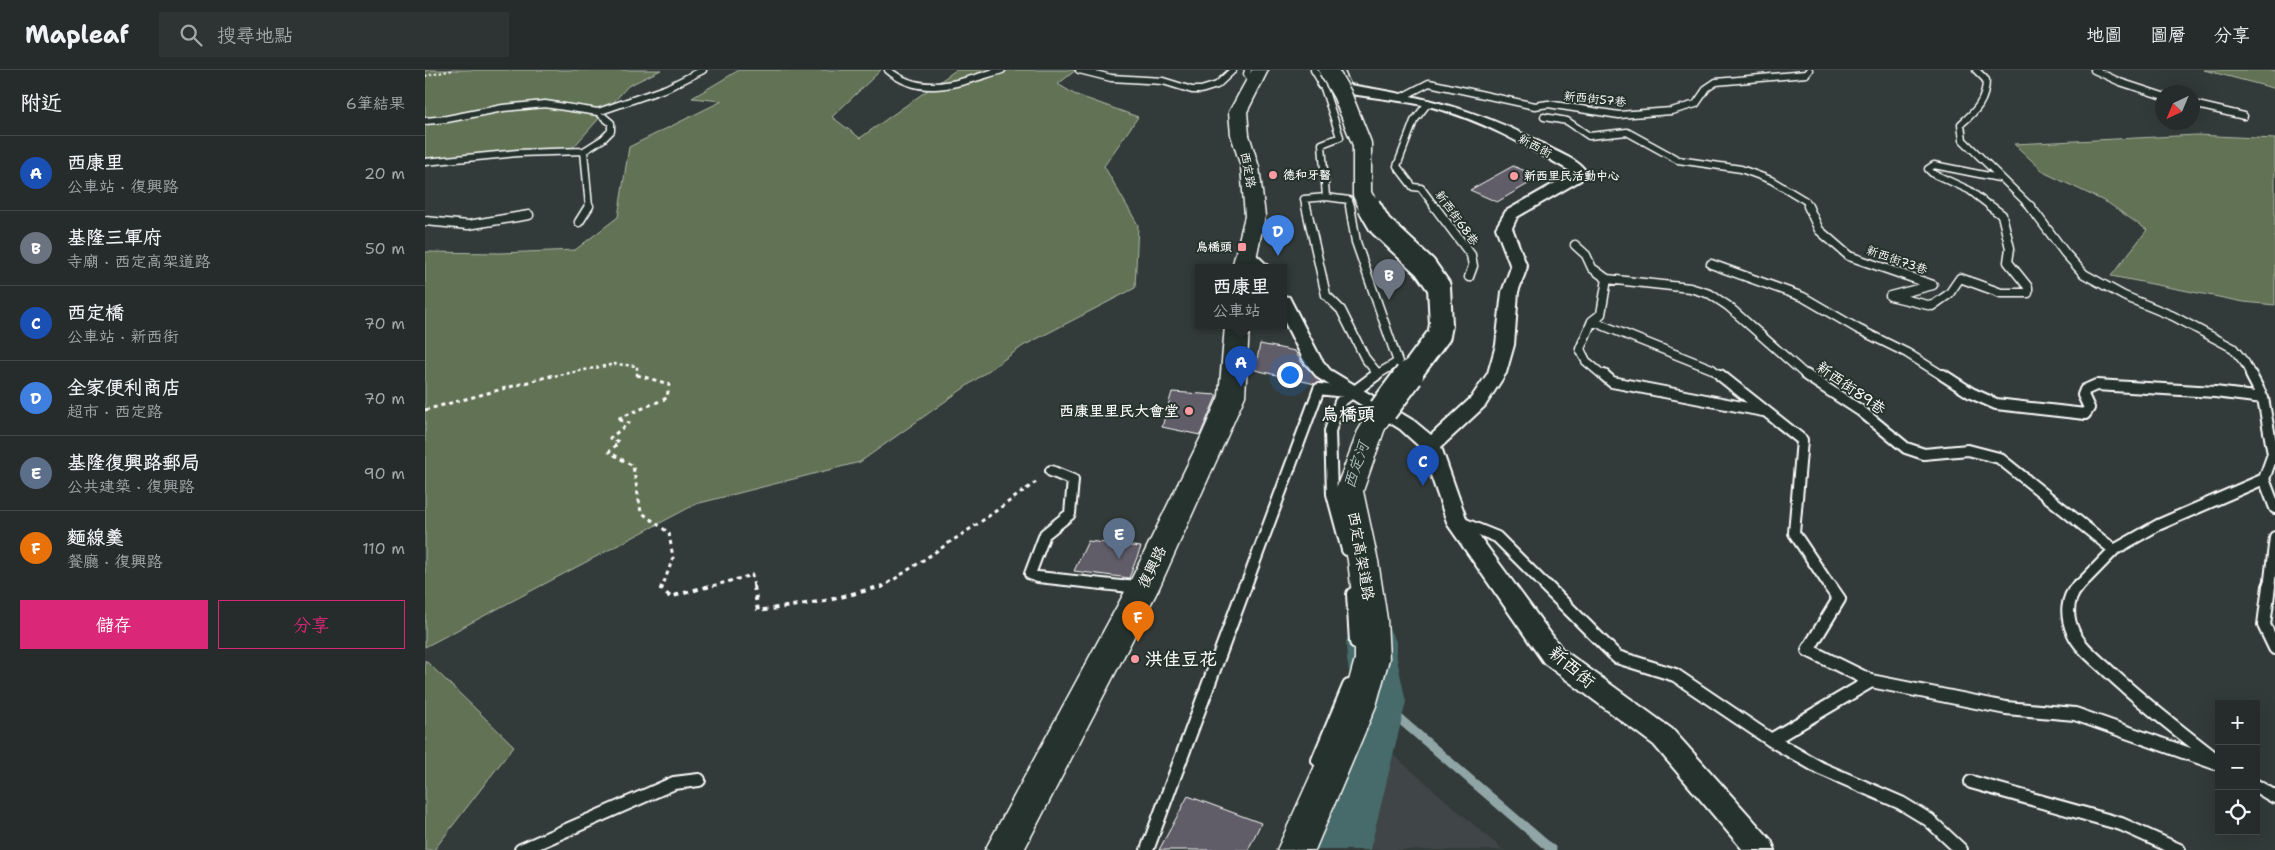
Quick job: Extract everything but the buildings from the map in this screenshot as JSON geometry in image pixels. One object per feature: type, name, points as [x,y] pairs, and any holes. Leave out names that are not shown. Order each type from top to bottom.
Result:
[{"type":"street","name":"西定路","points":[[1251,264],[1255,216],[1250,167],[1239,136],[1238,112],[1253,74]]},
{"type":"street","name":"新西街","points":[[1326,78],[1349,88],[1402,97],[1464,113],[1500,127],[1577,169],[1576,177],[1511,214],[1504,228],[1507,240],[1519,267],[1510,292],[1505,345],[1497,373],[1479,402],[1431,446],[1456,520],[1553,656],[1663,737],[1761,850]]},
{"type":"street","name":"西定高架道路","points":[[1296,850],[1359,706],[1372,659],[1371,619],[1363,561],[1349,491],[1371,431],[1374,405],[1439,335],[1441,325],[1439,287],[1425,267],[1380,225],[1361,194],[1362,144],[1342,94],[1326,78]]},
{"type":"street","points":[[1287,309],[1313,361],[1324,374],[1407,425],[1431,446]]},
{"type":"street","name":"復興路","points":[[1004,850],[1143,588],[1232,396],[1237,329]]},
{"type":"lane","points":[[425,121],[503,108],[545,104],[598,112],[667,88],[703,70]]},
{"type":"lane","points":[[888,70],[894,78],[912,86],[932,88],[1002,70]]},
{"type":"lane","points":[[1079,70],[1111,78],[1163,81],[1192,90],[1201,90],[1217,85],[1233,70]]},
{"type":"lane","points":[[1314,70],[1326,78],[1340,137],[1322,144],[1327,197]]},
{"type":"lane","points":[[1340,70],[1349,88]]},
{"type":"lane","name":"新西街57巷","points":[[1402,97],[1429,83],[1535,106],[1548,104],[1619,115],[1671,111],[1696,104],[1707,88],[1716,82],[1781,75],[1799,75],[1806,74],[1809,70]]},
{"type":"lane","points":[[1976,70],[1986,80],[1987,93],[1980,107],[1961,124],[1963,140],[2037,213],[2065,253],[2084,274],[2123,296],[2173,316],[2211,335],[2233,348],[2245,363],[2263,398],[2273,454],[2264,479],[2275,508]]},
{"type":"lane","points":[[2095,70],[2120,82],[2155,93]]},
{"type":"lane","name":"新西街68巷","points":[[1428,103],[1414,121],[1397,166],[1413,187],[1421,188],[1471,255],[1473,266],[1469,277]]},
{"type":"lane","points":[[2200,106],[2245,116]]},
{"type":"lane","points":[[425,162],[518,153],[585,151],[611,131],[611,123],[598,112]]},
{"type":"lane","name":"新西街73巷","points":[[1544,117],[1567,121],[1589,136],[1627,132],[1678,160],[1741,169],[1771,180],[1806,201],[1819,230],[1849,256],[1933,285],[1890,296],[1932,306],[1949,294],[1960,278],[1984,289],[2005,294],[2027,292],[2028,287],[2008,262],[2010,248],[2002,215],[1969,190],[1931,173],[1928,168],[1933,165],[2000,178]]},
{"type":"lane","points":[[579,222],[589,208],[585,151]]},
{"type":"lane","points":[[1374,405],[1378,374],[1365,358],[1341,310],[1326,295],[1304,199],[1327,197],[1349,200],[1356,242],[1398,362],[1378,374]]},
{"type":"lane","points":[[425,220],[439,220],[468,225],[529,215]]},
{"type":"lane","points":[[1575,246],[1586,255],[1592,268],[1607,279],[1601,314],[1592,321],[1580,349],[1586,361],[1612,382],[1766,411]]},
{"type":"lane","points":[[1711,264],[1803,297],[1858,329],[1907,353],[1971,393],[1996,404],[2085,414],[2089,408],[2083,395],[2085,390],[2096,385],[2215,392],[2263,398]]},
{"type":"lane","name":"新西街89巷","points":[[1607,279],[1690,288],[1710,294],[1728,306],[1814,382],[1861,411],[1906,448],[1924,454],[1968,450],[1999,458],[2114,550]]},
{"type":"lane","points":[[1592,321],[1711,369],[1802,440],[1795,533],[1839,599],[1808,650],[1871,681],[2006,708],[2075,714],[2215,762]]},
{"type":"lane","points":[[1147,850],[1319,389],[1374,405]]},
{"type":"lane","points":[[1351,565],[1332,494],[1330,431],[1340,402],[1374,405]]},
{"type":"lane","points":[[1051,471],[1073,480],[1070,514],[1045,534],[1030,574],[1038,577],[1143,588]]},
{"type":"lane","points":[[2215,760],[2133,695],[2088,652],[2074,634],[2069,619],[2068,607],[2071,594],[2114,550],[2158,525],[2264,479]]},
{"type":"lane","points":[[1456,520],[1497,537],[1617,657],[1675,675],[1771,740],[1820,768],[1901,803],[1929,820],[1961,850]]},
{"type":"lane","points":[[2275,537],[2264,625],[2275,648]]},
{"type":"lane","points":[[1352,584],[1355,657]]},
{"type":"lane","points":[[1314,770],[1352,680],[1353,672]]},
{"type":"lane","points":[[1771,740],[1871,681]]},
{"type":"lane","points":[[521,850],[674,783],[699,780]]},
{"type":"lane","points":[[1971,782],[2121,824],[2179,850]]},
{"type":"lane","points":[[2260,788],[2275,797]]},
{"type":"path","points":[[425,76],[453,70]]},
{"type":"path","points":[[425,410],[562,373],[581,372],[615,364],[637,366],[637,376],[669,384],[667,398],[617,420],[629,424],[610,438],[619,442],[609,452],[633,466],[641,512],[669,533],[673,558],[661,589],[670,597],[752,575],[758,611],[825,600],[881,588],[979,523],[1051,471]]},
{"type":"shaded area","points":[[1390,752],[1503,850],[1347,850]]},
{"type":"green space","points":[[425,70],[661,70],[628,86],[570,151],[425,158]]},
{"type":"green space","points":[[739,70],[881,70],[832,117],[860,138],[956,70],[1076,70],[1058,84],[1074,94],[1138,117],[1104,166],[1138,225],[1135,288],[1023,346],[860,462],[696,504],[425,647],[425,252],[500,253],[575,250],[618,217],[629,147],[722,101],[692,98]]},
{"type":"green space","points":[[2204,70],[2275,70],[2275,88],[2273,88]]},
{"type":"green space","points":[[2197,135],[2275,139],[2275,305],[2244,302],[2111,276],[2147,230],[2108,203],[2045,173],[2014,144]]},
{"type":"green space","points":[[425,660],[514,746],[434,850],[425,850]]},
{"type":"waterway","name":"西定河","points":[[1341,850],[1380,702],[1372,659],[1371,641]]},
{"type":"waterway","points":[[1380,702],[1552,850]]},
{"type":"place","name":"德和牙醫","points":[[1273,175]]},
{"type":"place","name":"新西里民活動中心","points":[[1514,176]]},
{"type":"place","name":"烏橋頭","points":[[1242,247]]},
{"type":"place","name":"全家便利商店","points":[[1278,256]]},
{"type":"place","name":"基隆三軍府","points":[[1389,300]]},
{"type":"place","name":"西康里","points":[[1241,387]]},
{"type":"place","name":"西康里里民大會堂","points":[[1189,411]]},
{"type":"place","name":"西定橋","points":[[1423,486]]},
{"type":"place","name":"基隆復興路郵局","points":[[1119,559]]},
{"type":"place","name":"麵線羹","points":[[1138,642]]},
{"type":"place","name":"洪佳豆花","points":[[1135,659]]},
{"type":"district","name":"烏橋頭","points":[[1348,414]]}]
